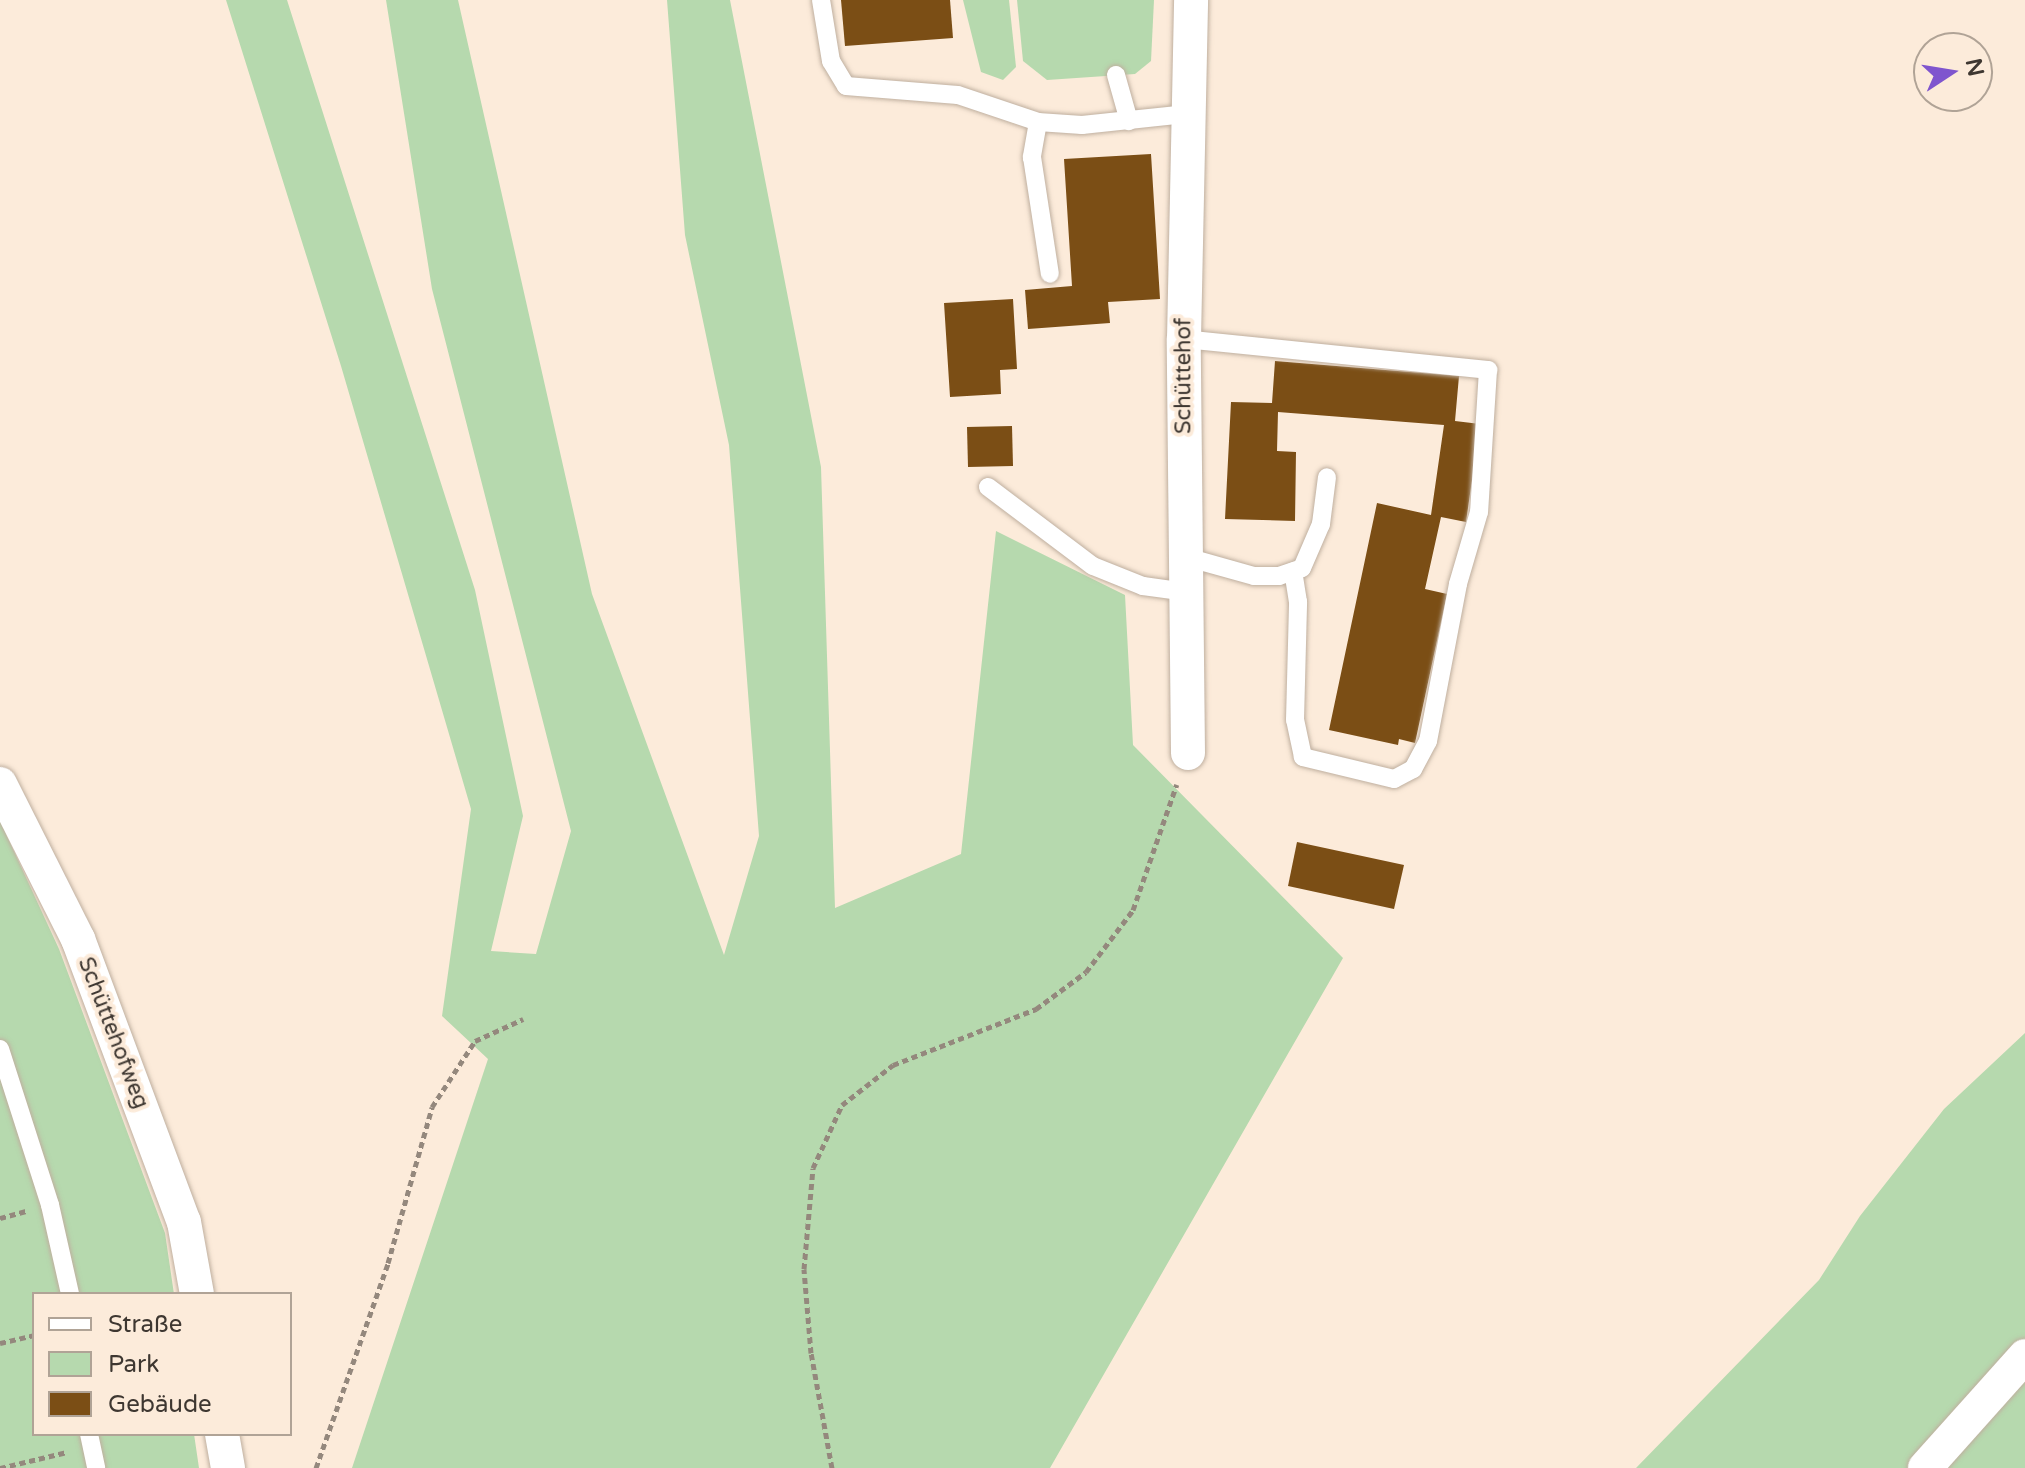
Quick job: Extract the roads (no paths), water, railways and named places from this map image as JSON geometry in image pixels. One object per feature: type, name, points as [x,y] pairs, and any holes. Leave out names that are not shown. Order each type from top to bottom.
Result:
[{"type":"street","name":"Schüttehof","points":[[1188,753],[1184,339],[1191,0]]},
{"type":"street","name":"Schüttehofweg","points":[[0,784],[78,939],[184,1222],[197,1292]]},
{"type":"street","points":[[1925,1468],[2025,1356]]},
{"type":"street","points":[[222,1436],[228,1468]]},
{"type":"lane","points":[[821,0],[831,61],[846,86],[958,95],[1038,122],[1129,121],[1187,114]]},
{"type":"lane","points":[[1116,75],[1129,121]]},
{"type":"lane","points":[[1038,122],[1032,157],[1050,274]]},
{"type":"lane","points":[[1184,339],[1488,370],[1479,512],[1458,584],[1428,741],[1413,769],[1394,779],[1303,757],[1295,720],[1298,602],[1293,571]]},
{"type":"lane","points":[[1186,557],[1254,576],[1293,571],[1309,557],[1321,524],[1327,477]]},
{"type":"lane","points":[[988,487],[1093,566],[1143,586],[1186,592]]},
{"type":"lane","points":[[0,1049],[50,1205],[70,1292]]},
{"type":"lane","points":[[90,1440],[96,1468]]}]
